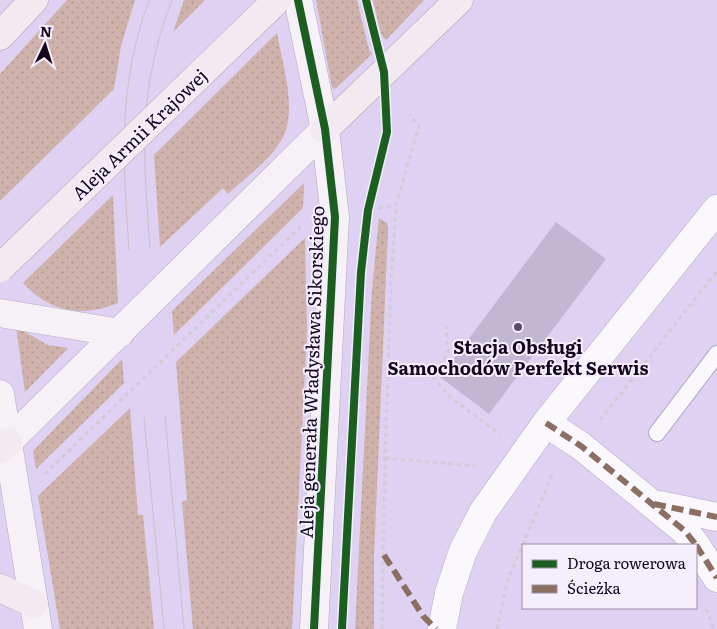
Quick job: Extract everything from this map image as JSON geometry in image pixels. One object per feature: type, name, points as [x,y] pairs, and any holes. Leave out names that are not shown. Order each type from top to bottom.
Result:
[{"type":"main road","points":[[0,36],[34,0]]},
{"type":"main road","name":"Aleja Armii Krajowej","points":[[0,268],[277,0]]},
{"type":"main road","points":[[325,129],[459,0]]},
{"type":"main road","points":[[0,588],[36,616]]},
{"type":"street","name":"Aleja generała Władysława Sikorskiego","points":[[298,0],[325,129],[335,217],[314,629]]},
{"type":"street","points":[[4,446],[325,129]]},
{"type":"street","points":[[442,629],[449,592],[463,551],[483,512],[546,423],[717,209]]},
{"type":"street","points":[[0,313],[120,333]]},
{"type":"street","points":[[0,394],[4,446],[17,495],[36,616]]},
{"type":"street","points":[[546,423],[581,446],[685,531],[695,544]]},
{"type":"street","points":[[649,502],[717,517]]},
{"type":"street","points":[[697,547],[717,578]]},
{"type":"lane","points":[[657,433],[717,354]]},
{"type":"path","points":[[382,629],[391,282],[396,205],[419,126],[410,114]]},
{"type":"path","points":[[379,208],[396,205]]},
{"type":"path","points":[[17,495],[37,481],[302,224],[309,222]]},
{"type":"path","points":[[523,544],[553,472],[581,446],[717,271]]},
{"type":"path","points":[[446,325],[448,353],[432,374],[433,377],[451,398],[506,439]]},
{"type":"path","points":[[385,458],[485,467]]},
{"type":"path","points":[[497,629],[507,582],[522,546]]},
{"type":"shaded area","points":[[67,0],[135,0],[121,46],[114,89],[0,201],[0,74]]},
{"type":"shaded area","points":[[184,0],[205,0],[173,32]]},
{"type":"shaded area","points":[[316,0],[357,0],[369,50],[372,54],[335,89],[332,87]]},
{"type":"shaded area","points":[[373,0],[424,0],[386,40],[381,34]]},
{"type":"shaded area","points":[[277,33],[289,101],[287,128],[282,139],[264,161],[228,194],[223,188],[160,247],[154,155]]},
{"type":"shaded area","points":[[304,183],[303,208],[174,335],[172,311]]},
{"type":"shaded area","points":[[113,195],[118,303],[92,310],[67,310],[55,306],[33,293],[23,283]]},
{"type":"shaded area","points":[[379,218],[387,223],[388,230],[374,556],[374,629],[355,629],[372,289]]},
{"type":"shaded area","points":[[305,238],[307,332],[292,629],[193,629],[182,502],[187,500],[176,362]]},
{"type":"shaded area","points":[[16,327],[48,345],[68,348],[25,392]]},
{"type":"shaded area","points":[[122,359],[124,383],[36,469],[33,451]]},
{"type":"shaded area","points":[[130,408],[138,515],[143,515],[154,629],[60,629],[38,496]]},
{"type":"building","points":[[556,222],[606,259],[489,414],[440,377]]},
{"type":"tram line","points":[[129,250],[124,154],[127,94],[139,32],[149,0]]},
{"type":"tram line","points":[[150,248],[145,123],[153,64],[172,0]]},
{"type":"tram line","points":[[165,416],[184,629]]},
{"type":"tram line","points":[[144,417],[164,629]]},
{"type":"marked path","points":[[546,423],[581,446],[685,531],[695,544]]},
{"type":"marked path","points":[[654,504],[717,517]]},
{"type":"marked path","points":[[697,547],[717,578]]},
{"type":"marked path","points":[[384,555],[423,616],[436,629]]},
{"type":"cycle path","points":[[298,0],[325,129],[335,217],[314,629]]},
{"type":"cycle path","points":[[342,629],[361,272],[368,210],[387,132],[384,72],[366,0]]},
{"type":"place","name":"Stacja Obsługi Samochodów Perfekt Serwis","points":[[518,327]]}]
